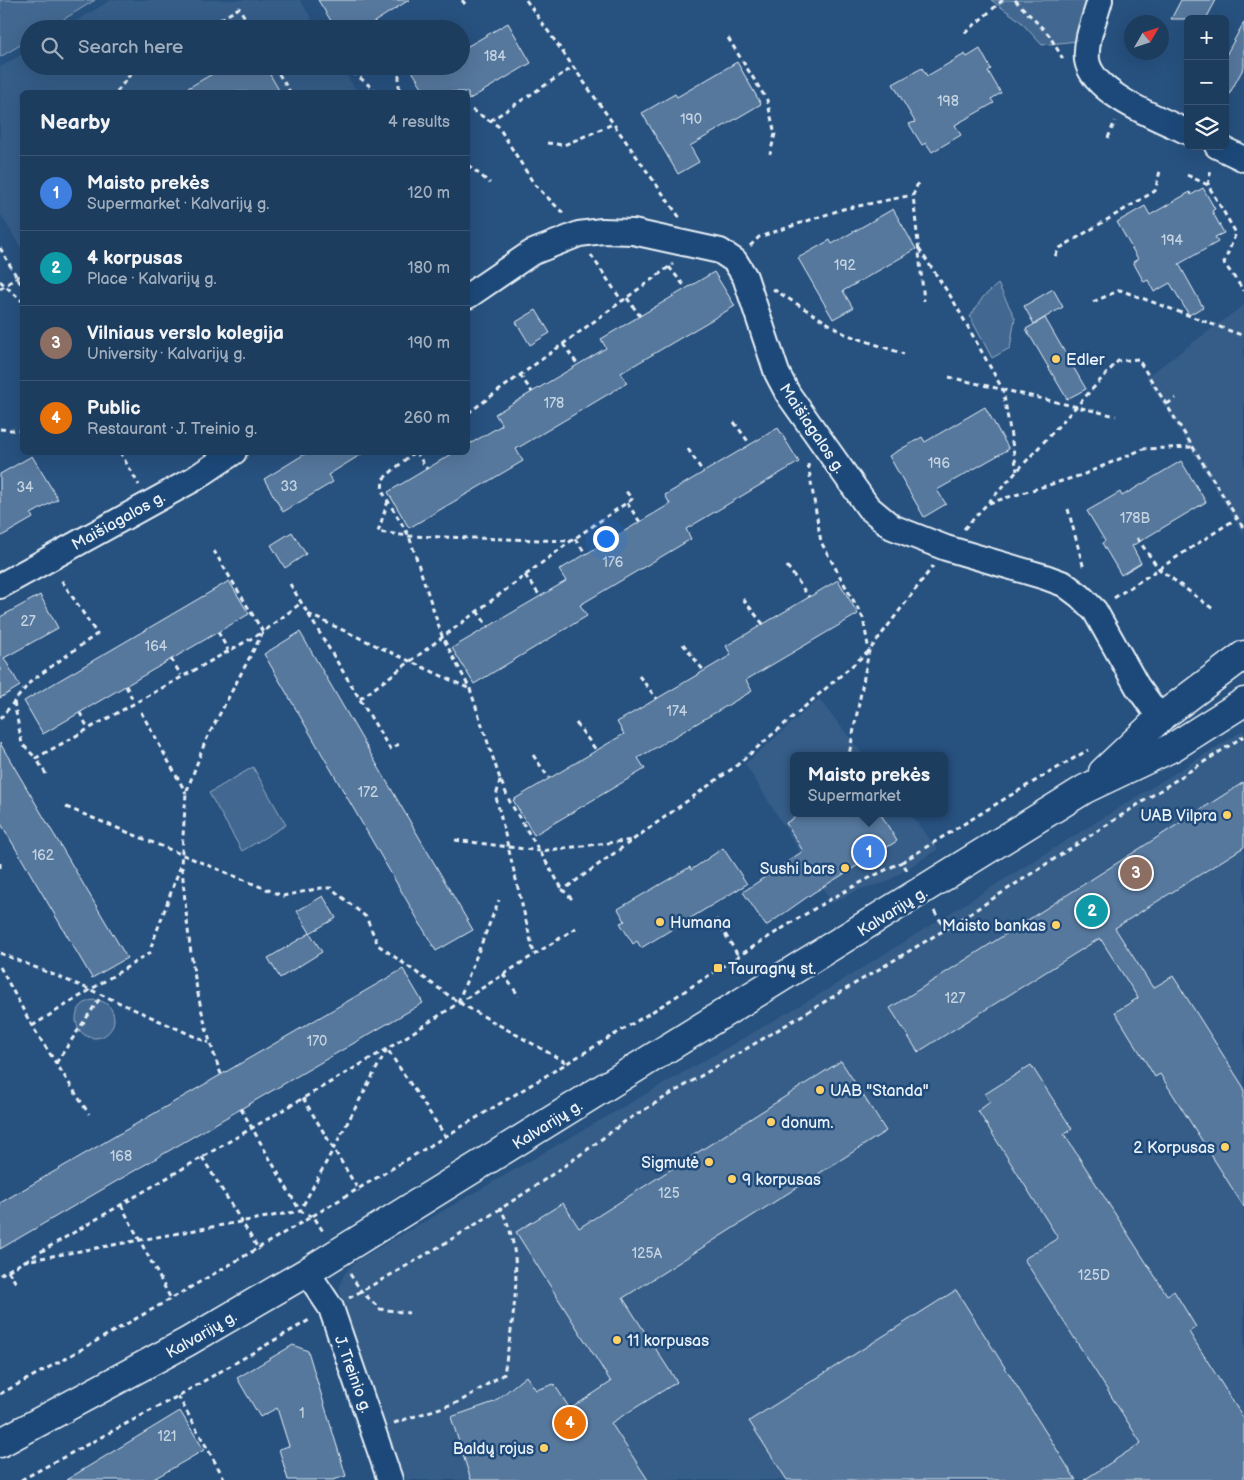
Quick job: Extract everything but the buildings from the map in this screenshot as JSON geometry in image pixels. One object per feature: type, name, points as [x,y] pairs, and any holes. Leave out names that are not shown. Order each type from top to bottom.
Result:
[{"type":"main road","name":"Kalvarijų g.","points":[[1085,789],[1160,718],[1244,654]]},
{"type":"main road","name":"Kalvarijų g.","points":[[0,1443],[187,1342],[307,1272],[1085,789],[1173,747],[1244,702]]},
{"type":"street","points":[[1100,0],[1088,42],[1087,61],[1096,79],[1110,94],[1184,130]]},
{"type":"street","points":[[1215,154],[1244,159]]},
{"type":"street","points":[[470,295],[531,253],[579,234],[602,231],[633,232],[699,245],[720,251],[740,269]]},
{"type":"street","name":"Maišiagalos g.","points":[[740,269],[777,373],[788,394],[868,507],[892,527],[946,548],[1064,584],[1095,611],[1137,686],[1160,718]]},
{"type":"street","name":"Maišiagalos g.","points":[[0,586],[194,479],[230,455]]},
{"type":"street","name":"J. Treinio g.","points":[[307,1272],[331,1308],[390,1480]]},
{"type":"path","points":[[462,0],[465,4]]},
{"type":"path","points":[[470,412],[699,245],[526,0]]},
{"type":"path","points":[[965,33],[1003,0]]},
{"type":"path","points":[[220,20],[240,8],[247,20]]},
{"type":"path","points":[[728,38],[767,100],[775,134],[770,154]]},
{"type":"path","points":[[490,121],[573,67]]},
{"type":"path","points":[[118,90],[130,75]]},
{"type":"path","points":[[280,75],[289,90]]},
{"type":"path","points":[[357,75],[375,90]]},
{"type":"path","points":[[399,75],[399,90]]},
{"type":"path","points":[[472,110],[498,126],[508,142]]},
{"type":"path","points":[[548,143],[564,145],[613,124]]},
{"type":"path","points":[[1208,185],[1215,154]]},
{"type":"path","points":[[470,167],[490,183]]},
{"type":"path","points":[[1055,256],[1060,248],[1155,192],[1160,171]]},
{"type":"path","points":[[1187,175],[1208,185],[1236,233],[1224,263],[1244,291]]},
{"type":"path","points":[[918,183],[913,195],[924,301]]},
{"type":"path","points":[[904,354],[845,334],[740,269],[759,237],[843,209],[913,195]]},
{"type":"path","points":[[0,248],[20,282]]},
{"type":"path","points":[[918,249],[953,300],[1003,390],[1017,472]]},
{"type":"path","points":[[669,267],[686,288]]},
{"type":"path","points":[[0,289],[20,275]]},
{"type":"path","points":[[0,281],[20,300]]},
{"type":"path","points":[[1093,302],[1120,290],[1244,336]]},
{"type":"path","points":[[627,298],[640,316]]},
{"type":"path","points":[[563,344],[578,364]]},
{"type":"path","points":[[563,890],[736,766],[869,651],[946,548],[1118,361],[1138,358],[1244,529]]},
{"type":"path","points":[[520,375],[532,392]]},
{"type":"path","points":[[949,377],[1116,416]]},
{"type":"path","points":[[1167,404],[1176,398]]},
{"type":"path","points":[[734,422],[750,444]]},
{"type":"path","points":[[0,429],[20,431]]},
{"type":"path","points":[[987,504],[1082,475],[1144,449],[1194,447]]},
{"type":"path","points":[[688,449],[703,472]]},
{"type":"path","points":[[122,455],[149,503]]},
{"type":"path","points":[[411,455],[384,479],[382,491],[409,536],[442,636],[470,689],[500,779],[510,802],[563,890],[572,899]]},
{"type":"path","points":[[415,455],[427,469]]},
{"type":"path","points":[[806,456],[821,542],[863,618],[869,651],[850,752]]},
{"type":"path","points":[[360,699],[442,636],[632,499],[625,490]]},
{"type":"path","points":[[388,501],[378,532],[409,536],[573,540],[586,554]]},
{"type":"path","points":[[627,502],[640,522]]},
{"type":"path","points":[[1068,509],[1085,574]]},
{"type":"path","points":[[1095,611],[1237,518]]},
{"type":"path","points":[[1137,538],[1159,569],[1213,608]]},
{"type":"path","points":[[214,551],[263,632]]},
{"type":"path","points":[[0,719],[31,681],[97,634],[48,559]]},
{"type":"path","points":[[787,566],[809,597]]},
{"type":"path","points":[[525,575],[540,596]]},
{"type":"path","points":[[290,584],[390,749],[399,744]]},
{"type":"path","points":[[743,599],[763,624]]},
{"type":"path","points":[[36,758],[181,675],[263,632],[301,603]]},
{"type":"path","points":[[477,611],[488,627]]},
{"type":"path","points":[[308,614],[470,689]]},
{"type":"path","points":[[218,632],[228,650]]},
{"type":"path","points":[[221,1074],[209,1043],[190,957],[182,865],[186,793],[205,742],[263,632]]},
{"type":"path","points":[[683,644],[704,671]]},
{"type":"path","points":[[171,659],[181,675]]},
{"type":"path","points":[[639,676],[657,699]]},
{"type":"path","points":[[126,686],[134,702]]},
{"type":"path","points":[[14,702],[22,744],[36,758],[46,774]]},
{"type":"path","points":[[141,712],[186,793]]},
{"type":"path","points":[[80,713],[88,728]]},
{"type":"path","points":[[576,723],[596,750]]},
{"type":"path","points":[[21,1480],[178,1396],[361,1292],[500,1208],[590,1149],[624,1122],[946,929],[1244,736]]},
{"type":"path","points":[[932,844],[1094,747]]},
{"type":"path","points":[[533,755],[550,778]]},
{"type":"path","points":[[500,779],[496,797],[534,954]]},
{"type":"path","points":[[66,808],[283,896],[321,888],[331,888],[366,917],[378,945],[458,1002],[568,1063]]},
{"type":"path","points":[[455,840],[540,851],[634,840]]},
{"type":"path","points":[[0,1394],[259,1250],[568,1063],[853,885],[902,862]]},
{"type":"path","points":[[0,863],[0,869]]},
{"type":"path","points":[[151,947],[182,865]]},
{"type":"path","points":[[458,1002],[499,900]]},
{"type":"path","points":[[716,919],[739,957]]},
{"type":"path","points":[[0,1275],[387,1049],[579,926]]},
{"type":"path","points":[[32,1026],[153,951]]},
{"type":"path","points":[[0,953],[91,990],[209,1043]]},
{"type":"path","points":[[0,967],[32,1026],[89,1114]]},
{"type":"path","points":[[502,974],[518,996]]},
{"type":"path","points":[[56,1063],[102,995]]},
{"type":"path","points":[[387,1049],[446,1137]]},
{"type":"path","points":[[300,1211],[387,1049]]},
{"type":"path","points":[[303,1098],[359,1191]]},
{"type":"path","points":[[241,1109],[300,1211]]},
{"type":"path","points":[[202,1157],[244,1222],[259,1250]]},
{"type":"path","points":[[120,1205],[171,1299]]},
{"type":"path","points":[[416,1417],[459,1402],[504,1374],[513,1316],[515,1256],[509,1224],[500,1208]]},
{"type":"path","points":[[25,1261],[300,1211],[314,1217]]},
{"type":"path","points":[[8,1271],[18,1286]]},
{"type":"path","points":[[361,1292],[380,1309],[409,1313]]},
{"type":"path","points":[[178,1396],[225,1480]]},
{"type":"shaded area","points":[[0,0],[95,0],[63,20],[20,20],[20,45],[0,57]]},
{"type":"shaded area","points":[[111,0],[300,0],[312,20],[78,20]]},
{"type":"shaded area","points":[[991,0],[1088,0],[1076,41],[1042,45],[1019,20]]},
{"type":"shaded area","points":[[20,55],[20,75],[347,75],[356,90],[20,90],[20,247],[0,213],[0,67]]},
{"type":"shaded area","points":[[998,284],[1015,318],[1010,348],[992,358],[970,317],[983,297]]},
{"type":"shaded area","points":[[1244,305],[1244,535],[1146,377]]},
{"type":"shaded area","points":[[819,699],[861,752],[790,752],[790,817],[912,817],[938,849],[885,883],[860,889],[832,903],[745,764]]},
{"type":"shaded area","points":[[1244,730],[1244,1480],[400,1480],[339,1289],[343,1277],[349,1268],[359,1259],[825,991]]},
{"type":"shaded area","points":[[253,767],[286,825],[242,851],[209,793]]},
{"type":"shaded area","points":[[95,1000],[109,1005],[114,1019],[109,1033],[95,1038],[81,1033],[76,1019],[81,1005]]},
{"type":"place","name":"Edler","points":[[1056,359]]},
{"type":"place","name":"UAB Vilpra","points":[[1227,815]]},
{"type":"place","name":"Maisto prekės","points":[[869,852]]},
{"type":"place","name":"Sushi bars","points":[[845,868]]},
{"type":"place","name":"Vilniaus verslo kolegija","points":[[1136,873]]},
{"type":"place","name":"4 korpusas","points":[[1092,911]]},
{"type":"place","name":"Humana","points":[[660,922]]},
{"type":"place","name":"Maisto bankas","points":[[1056,925]]},
{"type":"place","name":"Tauragnų st.","points":[[718,968]]},
{"type":"place","name":"UAB \"Standa\"","points":[[820,1090]]},
{"type":"place","name":"donum.","points":[[771,1122]]},
{"type":"place","name":"2 Korpusas","points":[[1225,1147]]},
{"type":"place","name":"Sigmutė","points":[[709,1162]]},
{"type":"place","name":"9 korpusas","points":[[732,1179]]},
{"type":"place","name":"11 korpusas","points":[[617,1340]]},
{"type":"place","name":"Public","points":[[570,1423]]},
{"type":"place","name":"Baldų rojus","points":[[544,1448]]}]
